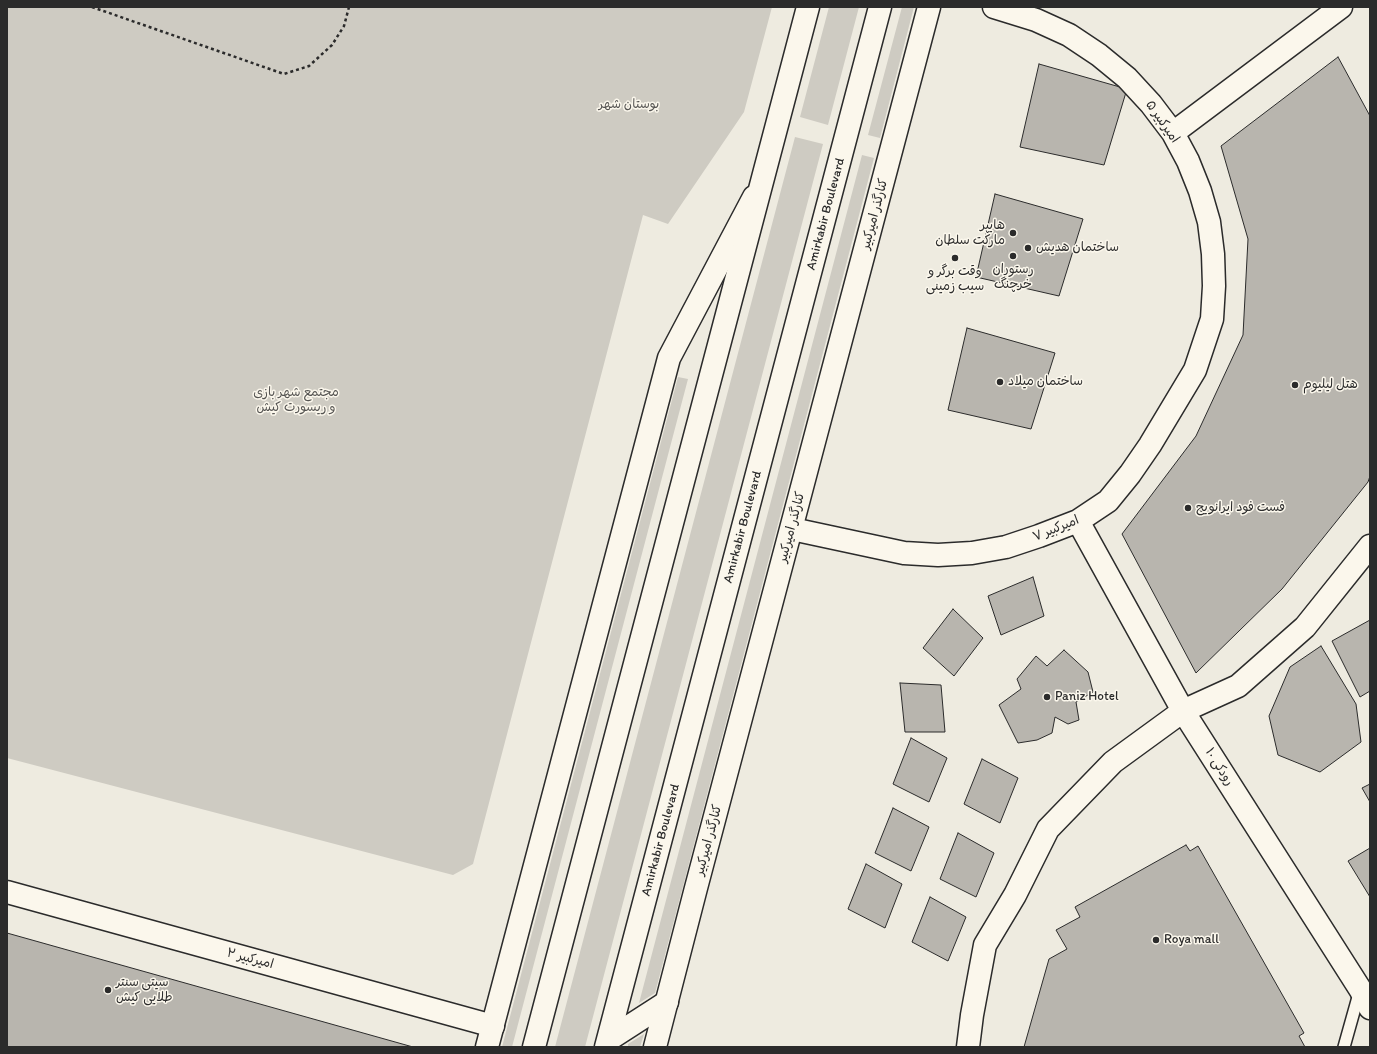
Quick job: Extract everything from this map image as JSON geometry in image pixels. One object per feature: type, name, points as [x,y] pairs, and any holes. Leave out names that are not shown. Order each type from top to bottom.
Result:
[{"type":"street","points":[[534,1047],[808,7]]},
{"type":"street","name":"Amirkabir Boulevard","points":[[607,1044],[880,7]]},
{"type":"street","name":"کنارگذر امیرکبیر","points":[[655,1047],[929,7]]},
{"type":"street","name":"امیرکبیر ۵","points":[[994,7],[1036,20],[1069,35],[1099,55],[1132,83],[1152,104],[1173,133],[1198,185],[1209,222],[1213,254],[1214,286],[1212,319]]},
{"type":"street","points":[[1173,133],[1341,7]]},
{"type":"street","points":[[487,1047],[669,358],[762,182]]},
{"type":"street","name":"امیرکبیر ۷","points":[[792,529],[904,553],[938,555],[972,553],[1006,547],[1078,521],[1108,500],[1130,474],[1150,445],[1195,370],[1212,319]]},
{"type":"street","name":"رودکی ۱۰","points":[[1078,521],[1183,711],[1365,999]]},
{"type":"street","points":[[968,1047],[972,1015],[985,945],[1015,895],[1048,829],[1113,762],[1183,711],[1238,686],[1305,627],[1370,546]]},
{"type":"street","name":"امیرکبیر ۲","points":[[7,892],[492,1026]]},
{"type":"street","points":[[607,1044],[667,1002]]},
{"type":"lane","points":[[1344,1047],[1365,999]]},
{"type":"path","points":[[92,7],[284,74],[309,66],[332,45],[344,26],[349,7]]},
{"type":"green space","name":"مجتمع شهر بازی و ریسورت کیش","points":[[7,7],[772,7],[744,112],[668,224],[643,215],[473,864],[453,875],[7,758]]},
{"type":"green space","points":[[829,7],[859,7],[828,125],[800,117]]},
{"type":"green space","points":[[902,7],[914,7],[880,138],[868,135]]},
{"type":"green space","points":[[795,137],[823,144],[585,1047],[555,1047]]},
{"type":"green space","points":[[862,155],[874,158],[655,993],[639,1003]]},
{"type":"green space","points":[[678,377],[688,379],[512,1047],[502,1047]]},
{"type":"green space","points":[[644,1034],[640,1047],[628,1047],[628,1044]]},
{"type":"building","name":"هتل لیلیوم","points":[[1338,57],[1370,116],[1370,476],[1368,482],[1282,589],[1196,673],[1122,534],[1196,436],[1243,335],[1248,239],[1221,146]]},
{"type":"building","points":[[1039,64],[1127,89],[1104,165],[1020,147]]},
{"type":"building","name":"ساختمان هدیش","points":[[995,194],[1083,219],[1059,296],[976,277]]},
{"type":"building","name":"ساختمان میلاد","points":[[967,328],[1055,353],[1031,429],[948,410]]},
{"type":"building","points":[[1033,577],[1044,616],[1001,635],[988,596]]},
{"type":"building","points":[[953,609],[983,638],[954,676],[923,648]]},
{"type":"building","points":[[1370,620],[1370,691],[1360,697],[1332,641]]},
{"type":"building","points":[[1321,646],[1356,704],[1361,742],[1320,772],[1278,755],[1269,716],[1290,667]]},
{"type":"building","name":"Paniz Hotel","points":[[1064,650],[1088,672],[1093,692],[1076,702],[1079,720],[1068,724],[1055,717],[1052,733],[1037,740],[1018,743],[999,705],[1021,689],[1017,679],[1036,656],[1047,666]]},
{"type":"building","points":[[900,683],[941,685],[945,732],[905,732]]},
{"type":"building","points":[[911,738],[947,758],[929,802],[893,784]]},
{"type":"building","points":[[982,759],[1018,778],[1000,823],[964,804]]},
{"type":"building","points":[[1370,784],[1370,802],[1362,788]]},
{"type":"building","points":[[893,808],[929,827],[911,871],[875,853]]},
{"type":"building","points":[[958,833],[994,853],[976,897],[940,879]]},
{"type":"building","name":"Roya mall","points":[[1186,845],[1190,851],[1198,846],[1304,1033],[1299,1036],[1305,1047],[1024,1047],[1049,959],[1067,949],[1056,930],[1080,917],[1075,907]]},
{"type":"building","points":[[1370,848],[1370,897],[1348,861]]},
{"type":"building","points":[[866,864],[902,884],[885,928],[848,909]]},
{"type":"building","points":[[930,897],[966,917],[948,961],[912,942]]},
{"type":"building","name":"سیتی سنتر طلایی کیش","points":[[7,933],[413,1047],[7,1047]]},
{"type":"place","name":"هایپر مارکت سلطان","points":[[1013,233]]},
{"type":"place","name":"ساختمان هدیش","points":[[1028,248]]},
{"type":"place","name":"رستوران خرچنگ","points":[[1013,256]]},
{"type":"place","name":"وقت برگر و سیب‌ زمینی","points":[[955,258]]},
{"type":"place","name":"ساختمان میلاد","points":[[1000,382]]},
{"type":"place","name":"هتل لیلیوم","points":[[1295,385]]},
{"type":"place","name":"فست فود ایرانویچ","points":[[1188,508]]},
{"type":"place","name":"Paniz Hotel","points":[[1047,697]]},
{"type":"place","name":"Roya mall","points":[[1156,940]]},
{"type":"place","name":"سیتی سنتر طلایی کیش","points":[[108,990]]},
{"type":"park label","name":"بوستان شهر","points":[[629,105]]}]
